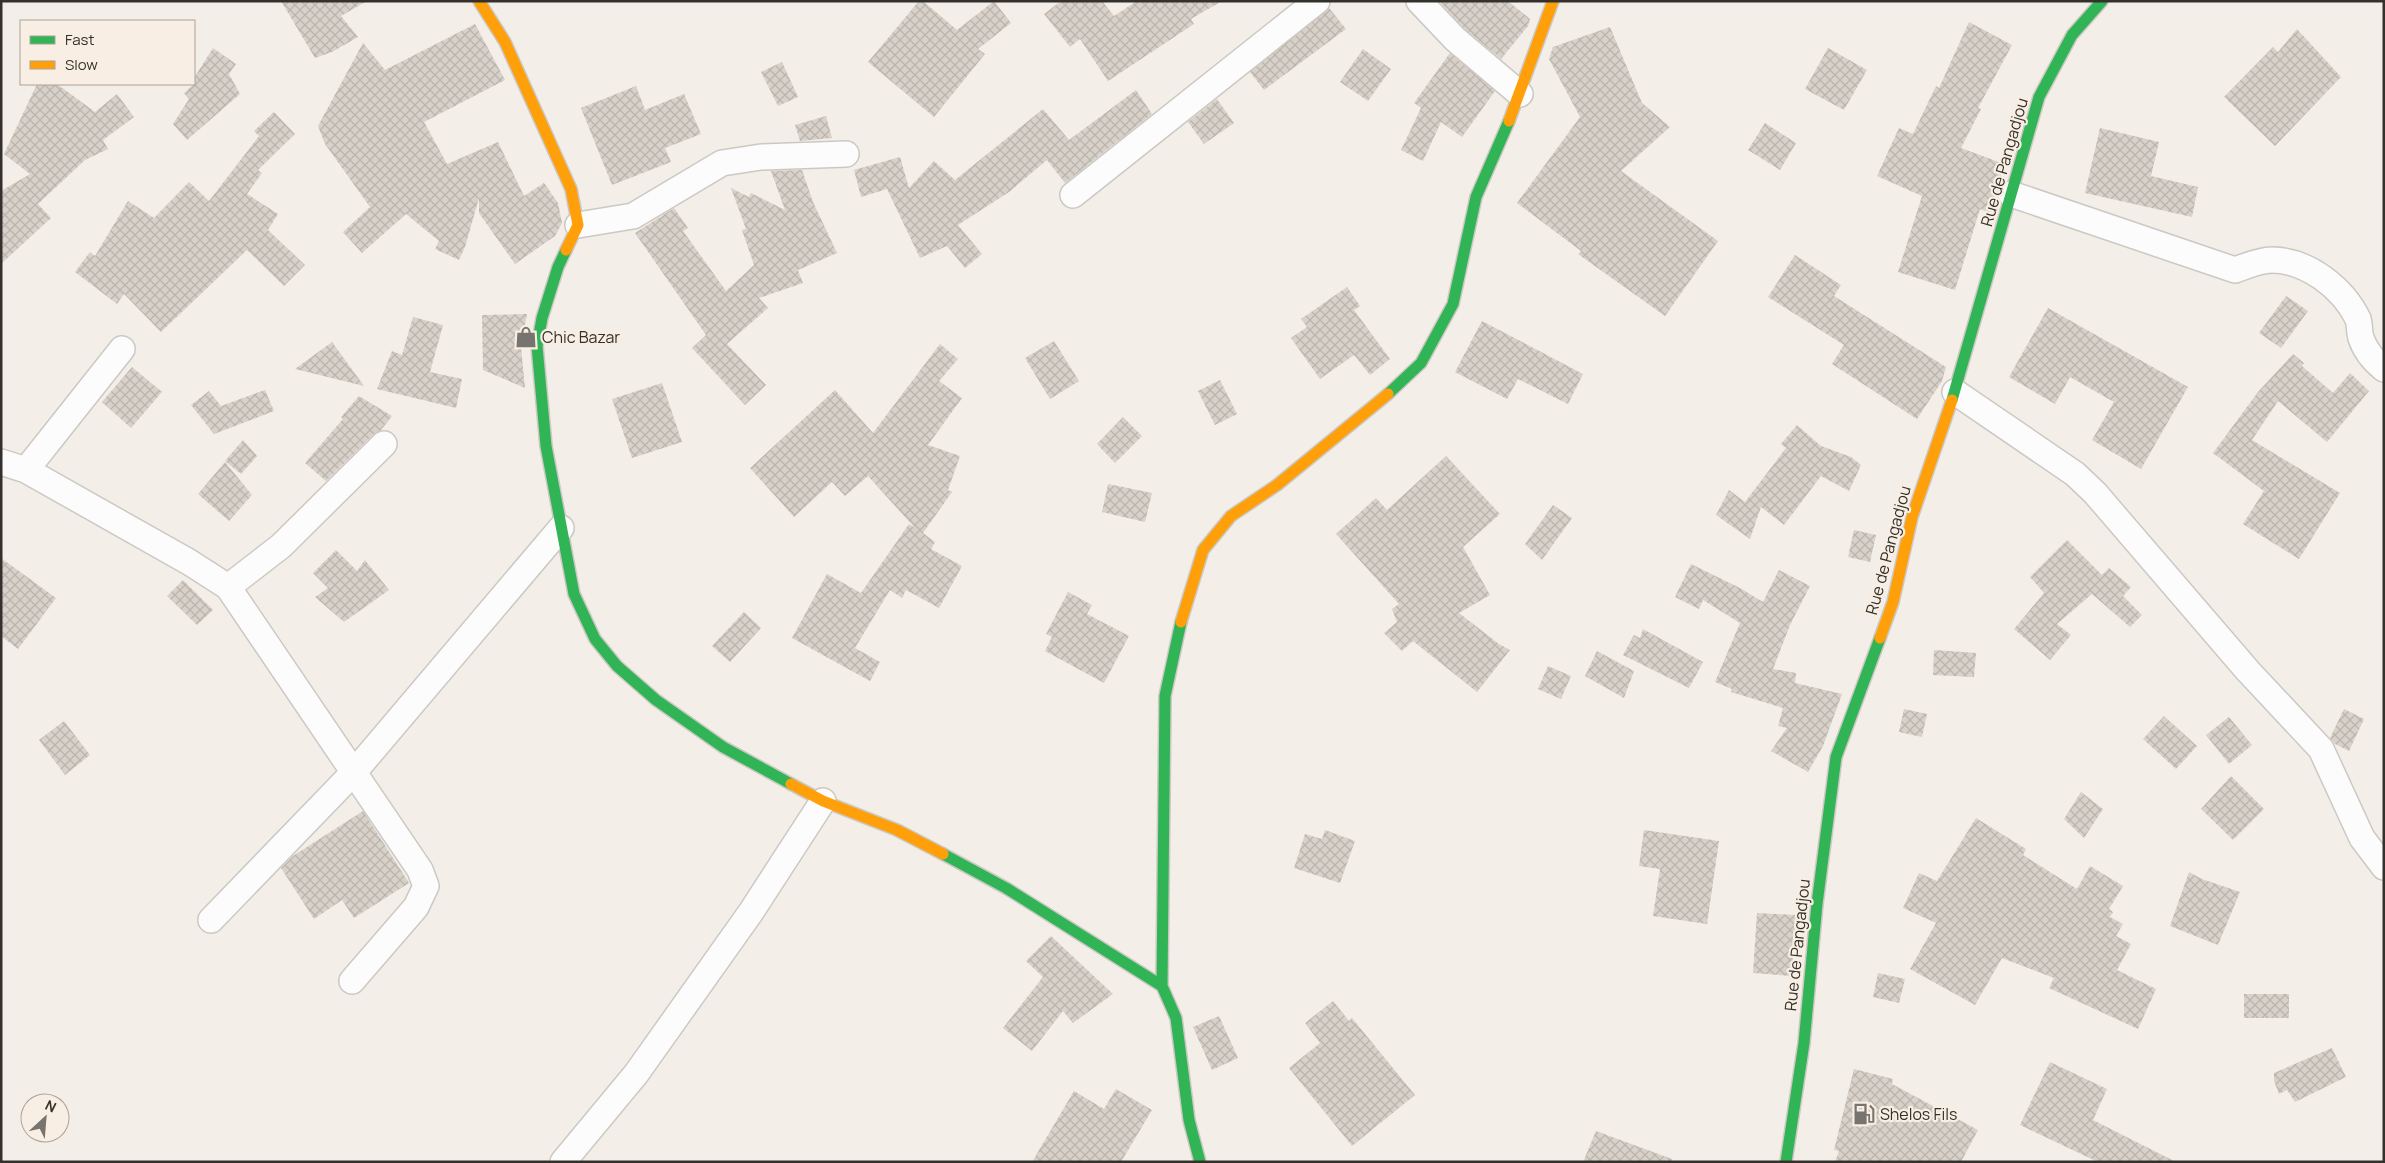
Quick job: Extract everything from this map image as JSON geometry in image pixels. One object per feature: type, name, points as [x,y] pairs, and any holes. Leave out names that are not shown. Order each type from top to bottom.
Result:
[{"type":"street","points":[[479,1],[505,42],[571,189],[578,225],[558,267],[542,318],[537,346],[546,446],[574,594],[595,638],[617,666],[656,700],[723,747],[823,801],[897,830],[1006,888],[1162,986]]},
{"type":"street","points":[[1073,195],[1317,1]]},
{"type":"street","points":[[1419,1],[1455,39],[1520,94]]},
{"type":"street","points":[[1200,1162],[1189,1120],[1176,1018],[1162,986],[1164,696],[1183,611],[1203,550],[1231,516],[1277,485],[1370,410],[1421,363],[1453,304],[1476,197],[1520,94],[1553,1]]},
{"type":"street","name":"Rue de Pangadjou","points":[[1786,1162],[1804,1043],[1817,904],[1836,757],[1893,602],[1912,517],[1955,392],[2039,97],[2072,35],[2102,1]]},
{"type":"street","points":[[578,225],[633,216],[722,163],[761,157],[846,154]]},
{"type":"street","points":[[2011,194],[2235,270],[2247,265],[2272,260],[2299,265],[2326,280],[2345,301],[2358,320],[2361,338],[2368,351],[2384,369]]},
{"type":"street","points":[[26,470],[122,349]]},
{"type":"street","points":[[1955,392],[2076,474],[2095,493],[2248,671],[2321,749],[2362,838],[2384,867]]},
{"type":"street","points":[[228,587],[282,546],[384,444]]},
{"type":"street","points":[[1,462],[26,470],[189,562],[228,587],[355,771],[420,870],[426,886],[416,907],[352,981]]},
{"type":"street","points":[[211,920],[355,771],[561,528]]},
{"type":"street","points":[[563,1162],[648,1057],[752,912],[823,801]]},
{"type":"building","points":[[281,1],[367,1],[341,16],[358,37],[332,52],[315,58]]},
{"type":"building","points":[[919,1],[923,1],[957,30],[994,1],[1011,23],[978,49],[985,54],[934,117],[868,62]]},
{"type":"building","points":[[1061,1],[1102,1],[1114,16],[1137,1],[1222,1],[1191,19],[1194,24],[1108,81],[1080,39],[1070,47],[1044,14]]},
{"type":"building","points":[[1439,1],[1508,1],[1530,19],[1528,26],[1501,59],[1465,29]]},
{"type":"building","points":[[1329,8],[1346,29],[1264,90],[1250,72]]},
{"type":"building","points":[[1969,22],[2012,45],[1978,108],[1981,109],[1961,148],[2004,164],[1990,213],[1980,209],[1955,290],[1898,272],[1922,196],[1877,176],[1899,128],[1913,134],[1936,86],[1939,88]]},
{"type":"building","points":[[475,24],[505,80],[424,122],[447,164],[498,142],[524,196],[544,183],[558,203],[562,223],[555,236],[515,264],[479,213],[479,198],[465,247],[459,260],[435,249],[439,241],[406,214],[362,253],[343,232],[370,207],[325,144],[318,126],[363,43],[385,70]]},
{"type":"building","points":[[1610,27],[1642,103],[1670,127],[1621,171],[1718,241],[1665,316],[1578,254],[1581,251],[1517,203],[1580,117],[1549,59],[1553,47]]},
{"type":"building","points":[[2297,29],[2341,77],[2275,146],[2224,97],[2273,47],[2278,52]]},
{"type":"building","points":[[213,48],[236,64],[229,74],[240,94],[187,140],[173,124],[189,99],[184,93],[195,85],[195,76]]},
{"type":"building","points":[[1828,48],[1867,70],[1844,110],[1805,89]]},
{"type":"building","points":[[1363,49],[1391,69],[1368,101],[1340,82]]},
{"type":"building","points":[[1450,53],[1495,91],[1462,137],[1441,122],[1423,161],[1401,150],[1421,108],[1414,103]]},
{"type":"building","points":[[782,62],[798,97],[778,106],[761,72]]},
{"type":"building","points":[[37,85],[58,85],[95,112],[117,94],[134,117],[103,140],[108,149],[85,160],[38,204],[51,218],[1,264],[1,191],[30,174],[4,154]]},
{"type":"building","points":[[636,86],[645,110],[684,94],[701,134],[665,148],[671,162],[612,185],[581,108]]},
{"type":"building","points":[[1136,90],[1152,114],[1065,183],[1047,160],[1009,192],[958,225],[982,254],[965,268],[947,246],[920,258],[887,189],[861,197],[854,170],[900,157],[909,188],[934,161],[955,180],[1043,109],[1069,140]]},
{"type":"building","points":[[1217,99],[1234,123],[1204,144],[1188,122]]},
{"type":"building","points":[[274,112],[295,134],[258,170],[262,173],[247,194],[278,214],[268,230],[305,265],[284,286],[247,250],[161,332],[124,294],[117,304],[75,272],[90,252],[95,256],[128,201],[154,218],[189,182],[209,201],[259,136],[254,131]]},
{"type":"building","points":[[826,116],[832,138],[800,141],[795,125]]},
{"type":"building","points":[[1765,123],[1796,143],[1780,170],[1748,150]]},
{"type":"building","points":[[2100,128],[2159,142],[2151,176],[2198,187],[2192,217],[2085,193]]},
{"type":"building","points":[[802,170],[813,202],[837,253],[798,270],[803,283],[759,298],[768,308],[727,344],[766,385],[745,405],[692,348],[706,335],[635,233],[674,208],[688,228],[683,231],[726,291],[754,265],[742,230],[746,229],[731,188],[749,197],[751,193],[785,210],[771,171]]},
{"type":"building","points":[[1795,255],[1841,285],[1834,296],[1946,367],[1942,381],[1917,419],[1832,364],[1844,345],[1768,297]]},
{"type":"building","points":[[1347,287],[1360,306],[1354,310],[1390,359],[1370,375],[1354,355],[1320,379],[1291,338],[1307,327],[1301,319]]},
{"type":"building","points":[[2286,296],[2308,311],[2281,348],[2259,333]]},
{"type":"building","points":[[2048,308],[2188,387],[2141,469],[2092,440],[2114,402],[2070,377],[2055,404],[2009,377]]},
{"type":"building","points":[[527,314],[521,347],[525,388],[483,370],[482,315]]},
{"type":"building","points":[[413,317],[443,325],[430,372],[462,379],[456,408],[377,389],[392,351],[402,355]]},
{"type":"building","points":[[1482,321],[1583,374],[1568,404],[1518,379],[1507,399],[1455,372]]},
{"type":"building","points":[[1054,341],[1079,381],[1050,399],[1025,358]]},
{"type":"building","points":[[332,342],[364,386],[295,369]]},
{"type":"building","points":[[940,344],[958,359],[939,381],[962,398],[928,445],[960,456],[948,490],[952,492],[923,533],[935,542],[931,549],[962,566],[939,608],[906,590],[902,598],[890,590],[855,648],[880,662],[870,681],[792,638],[827,574],[861,593],[909,524],[915,528],[868,476],[845,496],[832,482],[794,517],[750,468],[835,390],[873,433]]},
{"type":"building","points":[[2293,354],[2304,363],[2302,366],[2333,393],[2350,373],[2369,391],[2327,442],[2278,401],[2252,440],[2340,493],[2299,559],[2243,524],[2264,491],[2213,453],[2258,392]]},
{"type":"building","points":[[132,367],[162,392],[131,428],[102,402]]},
{"type":"building","points":[[1220,380],[1237,414],[1215,425],[1198,391]]},
{"type":"building","points":[[662,383],[682,442],[632,458],[612,399]]},
{"type":"building","points":[[265,390],[274,411],[214,434],[191,405],[209,391],[221,406]]},
{"type":"building","points":[[359,396],[392,416],[381,430],[374,434],[326,481],[305,463],[343,419],[341,417]]},
{"type":"building","points":[[1123,417],[1142,436],[1115,463],[1097,444]]},
{"type":"building","points":[[1797,425],[1821,446],[1851,457],[1861,465],[1849,491],[1821,476],[1784,525],[1761,507],[1750,539],[1716,515],[1729,490],[1745,502],[1786,448],[1781,444]]},
{"type":"building","points":[[243,440],[257,456],[241,474],[225,461]]},
{"type":"building","points":[[1446,456],[1500,514],[1463,547],[1490,595],[1459,613],[1499,644],[1510,650],[1477,692],[1413,641],[1402,651],[1384,633],[1397,622],[1392,609],[1399,604],[1336,534],[1376,498],[1387,510]]},
{"type":"building","points":[[225,462],[252,495],[229,521],[198,494]]},
{"type":"building","points":[[1108,484],[1152,493],[1145,522],[1102,512]]},
{"type":"building","points":[[1553,505],[1572,518],[1542,560],[1525,544]]},
{"type":"building","points":[[1854,530],[1876,535],[1870,562],[1848,557]]},
{"type":"building","points":[[2067,540],[2102,575],[2109,568],[2131,587],[2123,596],[2142,615],[2130,627],[2092,594],[2057,624],[2071,635],[2050,660],[2014,629],[2044,593],[2030,577]]},
{"type":"building","points":[[336,550],[357,571],[365,560],[389,590],[344,622],[315,597],[328,588],[313,573]]},
{"type":"building","points":[[1,558],[56,598],[18,649],[1,636]]},
{"type":"building","points":[[1691,564],[1740,588],[1763,602],[1779,570],[1810,586],[1790,625],[1773,669],[1796,673],[1795,683],[1842,694],[1823,746],[1808,772],[1771,751],[1787,728],[1778,726],[1783,708],[1731,692],[1732,689],[1715,682],[1740,623],[1703,600],[1699,609],[1675,597]]},
{"type":"building","points":[[183,580],[213,610],[197,625],[167,596]]},
{"type":"building","points":[[1068,592],[1092,605],[1087,614],[1129,636],[1104,683],[1045,651],[1052,637],[1046,634]]},
{"type":"building","points":[[744,612],[761,628],[730,662],[712,646]]},
{"type":"building","points":[[1643,629],[1703,662],[1689,688],[1623,655],[1634,635],[1640,638]]},
{"type":"building","points":[[1934,650],[1976,653],[1974,677],[1933,675]]},
{"type":"building","points":[[1597,651],[1634,671],[1624,698],[1585,676]]},
{"type":"building","points":[[1548,666],[1571,676],[1561,699],[1538,689]]},
{"type":"building","points":[[1904,709],[1927,714],[1922,737],[1899,732]]},
{"type":"building","points":[[2344,709],[2364,719],[2349,751],[2335,744],[2330,738]]},
{"type":"building","points":[[2164,716],[2197,746],[2176,769],[2143,739]]},
{"type":"building","points":[[2229,717],[2252,745],[2229,764],[2206,735]]},
{"type":"building","points":[[64,721],[90,755],[65,775],[39,740]]},
{"type":"building","points":[[2231,776],[2264,809],[2233,840],[2201,809]]},
{"type":"building","points":[[2081,792],[2103,809],[2084,838],[2064,819]]},
{"type":"building","points":[[363,811],[409,883],[354,918],[342,900],[314,919],[281,868],[293,856]]},
{"type":"building","points":[[1976,818],[2026,849],[2023,855],[2077,889],[2090,866],[2123,886],[2109,909],[2113,912],[2110,917],[2123,924],[2116,936],[2131,944],[2117,970],[2156,989],[2138,1029],[2049,988],[2054,978],[2002,958],[1975,1005],[1910,969],[1936,923],[1903,908],[1919,873],[1937,881]]},
{"type":"building","points":[[1325,830],[1355,841],[1340,883],[1294,868],[1305,834],[1322,839]]},
{"type":"building","points":[[1644,830],[1719,841],[1707,924],[1653,916],[1660,869],[1639,866]]},
{"type":"building","points":[[2189,872],[2202,879],[2240,892],[2218,945],[2170,926]]},
{"type":"building","points":[[1757,913],[1796,915],[1792,976],[1753,973]]},
{"type":"building","points":[[1051,936],[1113,994],[1073,1023],[1063,1011],[1032,1051],[1003,1028],[1043,977],[1026,961]]},
{"type":"building","points":[[1878,973],[1905,979],[1899,1003],[1873,997]]},
{"type":"building","points":[[2244,994],[2289,994],[2289,1018],[2244,1018]]},
{"type":"building","points":[[1333,1001],[1349,1021],[1352,1018],[1415,1095],[1352,1146],[1289,1068],[1320,1043],[1305,1023]]},
{"type":"building","points":[[1219,1016],[1238,1058],[1212,1070],[1193,1027]]},
{"type":"building","points":[[2332,1048],[2346,1077],[2295,1102],[2287,1090],[2279,1094],[2274,1081],[2274,1073]]},
{"type":"building","points":[[2050,1062],[2107,1089],[2093,1120],[2176,1162],[2098,1162],[2020,1125]]},
{"type":"building","points":[[1854,1069],[1893,1079],[1892,1084],[1978,1130],[1961,1162],[1835,1162],[1839,1151],[1834,1150]]},
{"type":"building","points":[[1116,1089],[1152,1110],[1121,1162],[1032,1162],[1074,1091],[1104,1109]]},
{"type":"building","points":[[1596,1131],[1672,1159],[1671,1162],[1583,1162]]},
{"type":"traffic: fast","points":[[1952,400],[2039,97],[2072,35],[2102,1]]},
{"type":"traffic: fast","points":[[1388,394],[1421,363],[1453,304],[1476,197],[1509,121]]},
{"type":"traffic: fast","points":[[566,250],[558,267],[542,318],[537,346],[546,446],[574,594],[595,639],[617,666],[656,700],[723,747],[791,784]]},
{"type":"traffic: fast","points":[[1181,622],[1165,696],[1162,986],[1176,1018],[1189,1120],[1200,1162]]},
{"type":"traffic: fast","points":[[1786,1162],[1804,1043],[1817,904],[1836,757],[1880,638]]},
{"type":"traffic: fast","points":[[943,854],[1006,888],[1162,986]]},
{"type":"traffic: slow","points":[[479,1],[505,42],[571,189],[578,225],[566,250]]},
{"type":"traffic: slow","points":[[1509,121],[1553,1]]},
{"type":"traffic: slow","points":[[1181,622],[1203,550],[1231,516],[1277,485],[1388,394]]},
{"type":"traffic: slow","points":[[1880,638],[1893,602],[1912,517],[1952,400]]},
{"type":"traffic: slow","points":[[791,784],[823,801],[897,830],[943,854]]},
{"type":"place","name":"Chic Bazar","points":[[526,337]]},
{"type":"place","name":"Shelos Fils","points":[[1864,1114]]}]
